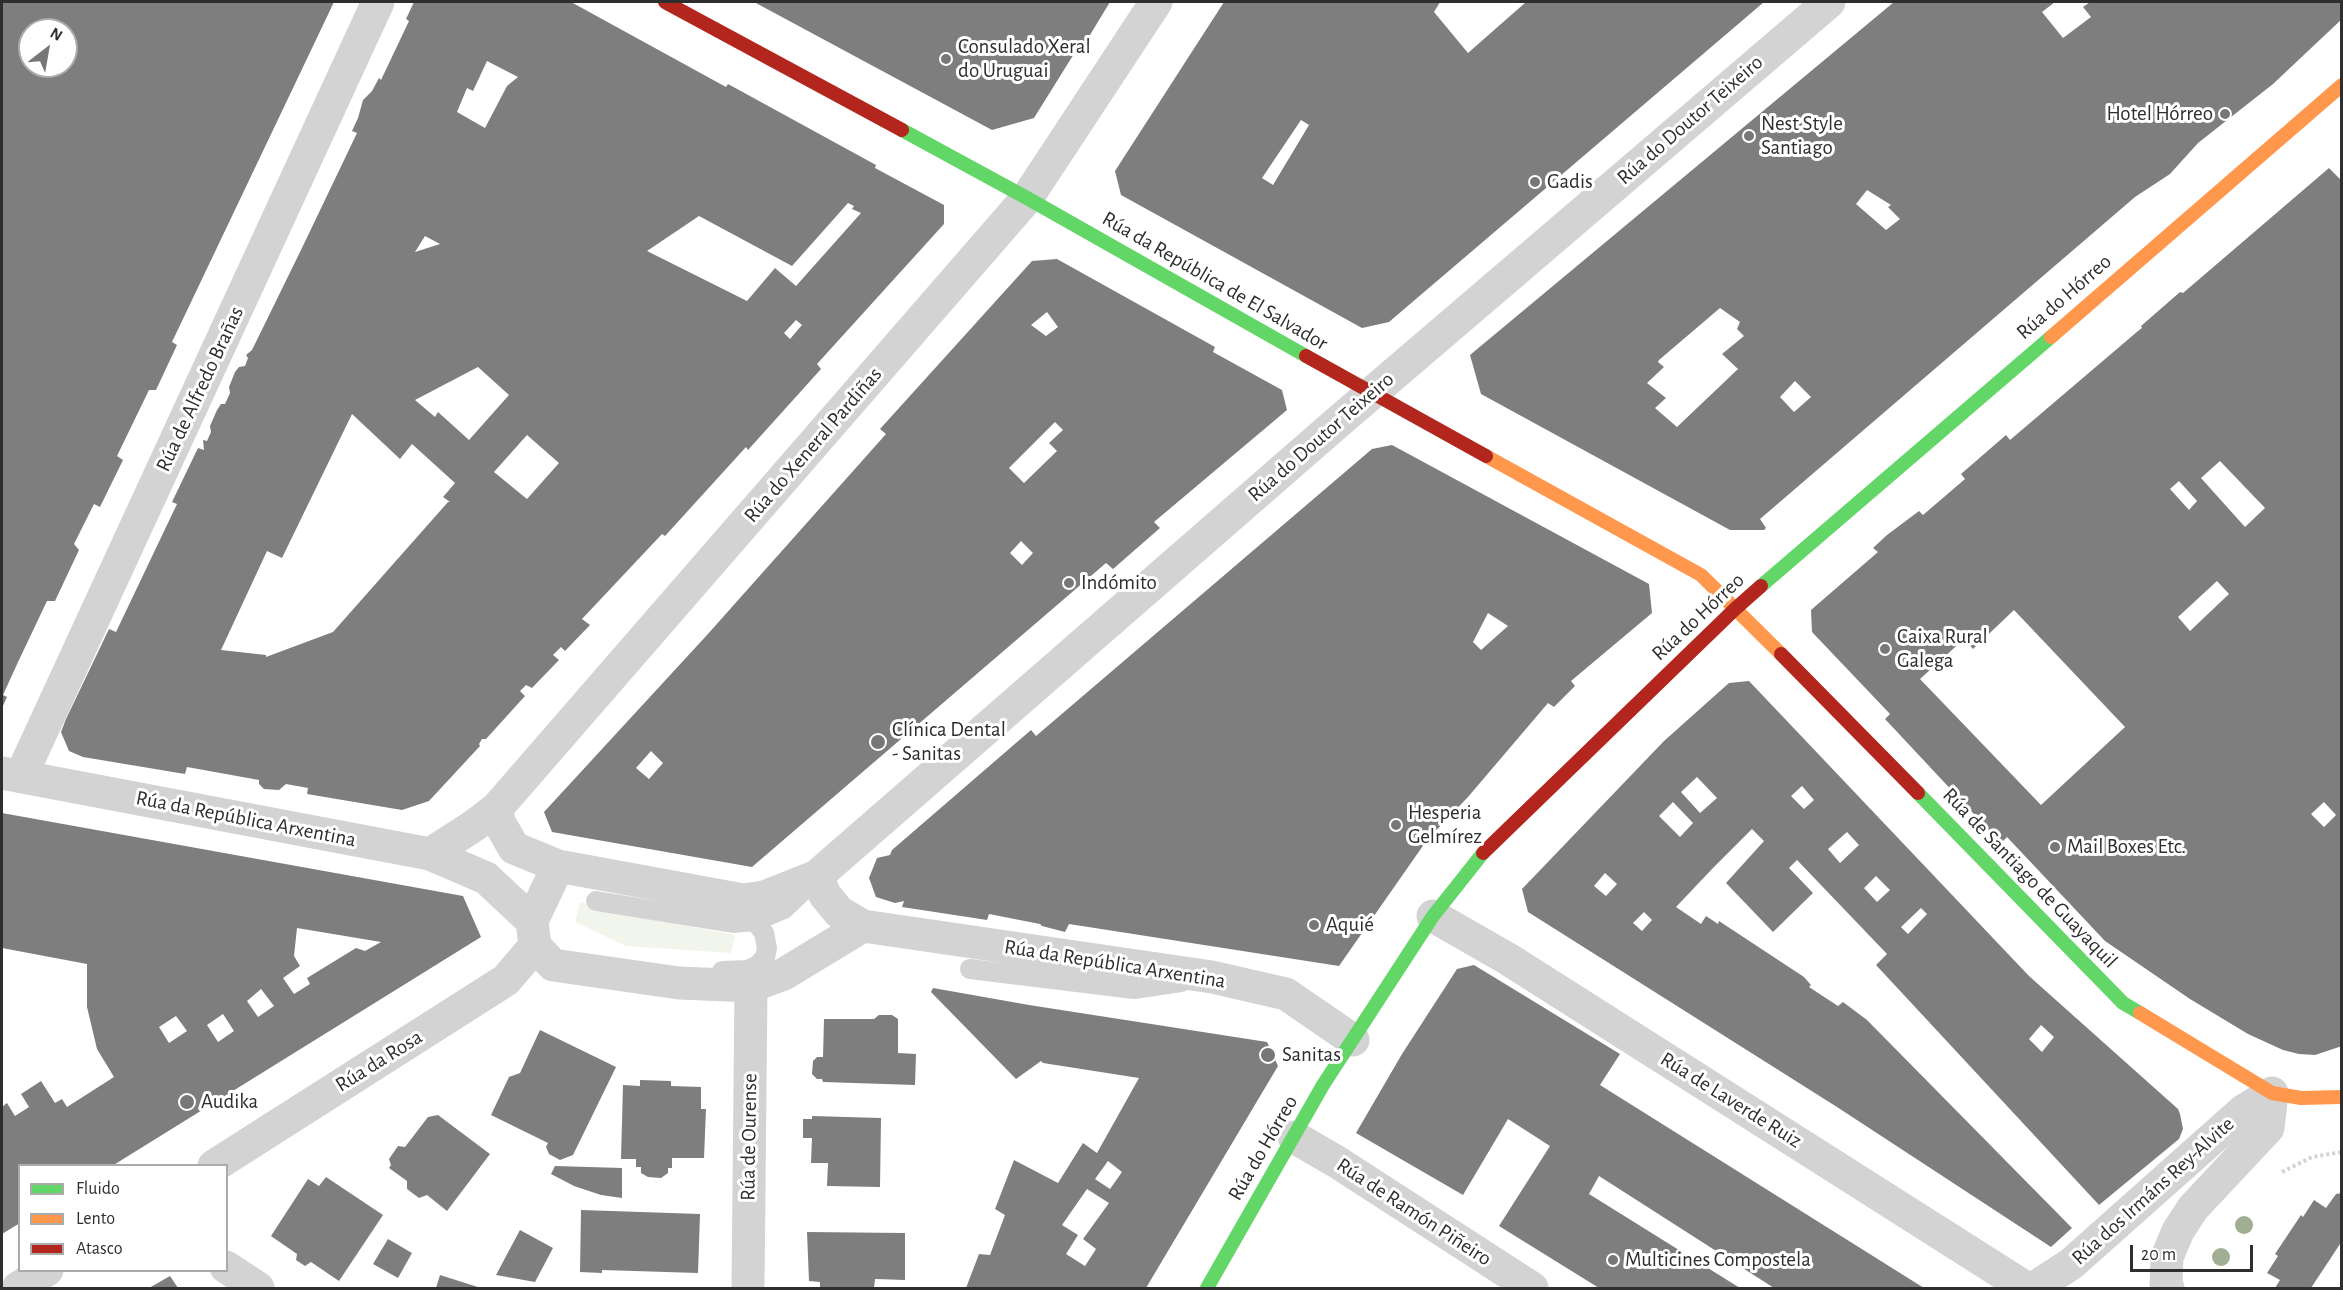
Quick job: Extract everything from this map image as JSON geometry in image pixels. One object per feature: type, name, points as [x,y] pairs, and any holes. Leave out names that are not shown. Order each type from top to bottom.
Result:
[{"type":"street","name":"Rúa de Alfredo Brañas","points":[[11,775],[378,2]]},
{"type":"street","name":"Rúa da República de El Salvador","points":[[664,2],[1027,198],[1701,575],[1735,609]]},
{"type":"street","name":"Rúa do Xeneral Pardiñas","points":[[430,854],[475,825],[496,807],[1027,198],[1156,2]]},
{"type":"street","name":"Rúa do Doutor Teixeiro","points":[[496,807],[499,822],[514,848],[558,866],[743,900],[764,897],[817,876],[1372,393],[1829,2]]},
{"type":"street","name":"Rúa do Hórreo","points":[[1207,1288],[1323,1085],[1433,916],[1483,854],[1735,609],[2342,86]]},
{"type":"street","name":"Rúa de Santiago de Guayaquil","points":[[1735,609],[2123,1003],[2272,1093],[2301,1098],[2342,1097]]},
{"type":"street","name":"Rúa da República Arxentina","points":[[11,775],[430,854],[486,878],[533,934]]},
{"type":"street","name":"Rúa da Rosa","points":[[217,1164],[506,980],[533,934],[558,866]]},
{"type":"street","points":[[533,934],[553,965],[679,983],[751,986],[784,974],[863,926],[839,912],[825,895],[817,876]]},
{"type":"street","name":"Rúa de Laverde Ruiz","points":[[1433,916],[1508,959],[2026,1288]]},
{"type":"street","name":"Rúa da República Arxentina","points":[[863,926],[1212,977],[1286,994],[1353,1040]]},
{"type":"street","name":"Rúa de Ourense","points":[[748,1288],[751,986]]},
{"type":"street","points":[[2168,1288],[2166,1284],[2167,1257],[2178,1232],[2193,1208],[2268,1128],[2272,1093]]},
{"type":"street","name":"Rúa dos Irmáns Rey-Alvite","points":[[2034,1288],[2071,1264],[2243,1111],[2272,1093]]},
{"type":"street","name":"Rúa de Ramón Piñeiro","points":[[1294,1137],[1337,1162],[1532,1288]]},
{"type":"street","points":[[228,1268],[258,1288]]},
{"type":"street","points":[[18,1288],[44,1272]]},
{"type":"lane","points":[[596,901],[733,923],[755,921],[784,909],[817,876]]},
{"type":"lane","points":[[679,983],[706,972],[747,970],[758,965],[765,957],[767,948],[764,933],[755,921]]},
{"type":"lane","points":[[970,969],[1134,989],[1212,977]]},
{"type":"path","points":[[2275,1176],[2312,1157],[2342,1152]]},
{"type":"shaded area","points":[[580,902],[613,912],[735,935],[731,953],[626,946],[575,922]]},
{"type":"building","points":[[2,2],[334,2],[172,342],[177,345],[156,390],[149,390],[117,456],[123,460],[100,507],[94,504],[74,544],[79,550],[55,601],[47,601],[19,660],[3,695],[7,697],[2,708]]},
{"type":"building","points":[[414,2],[571,2],[726,87],[728,84],[944,205],[944,224],[817,364],[821,369],[748,450],[746,447],[665,536],[662,534],[582,619],[590,625],[565,651],[561,647],[553,655],[559,660],[532,688],[526,685],[520,691],[525,696],[486,739],[482,739],[480,746],[429,801],[402,810],[307,794],[308,788],[286,784],[279,790],[264,789],[259,784],[259,780],[187,767],[185,774],[83,757],[69,751],[61,732],[66,719],[109,629],[116,632],[177,504],[172,502],[198,448],[204,450],[203,440],[207,441],[217,410],[221,404],[225,404],[235,372],[239,367],[245,366],[248,358],[246,355],[252,350],[357,133],[352,131],[363,100],[372,91],[379,78],[381,80],[409,21],[406,19]],"holes":[[[487,61],[518,77],[507,86],[485,128],[457,112],[467,88],[473,91]],[[848,203],[854,206],[852,209],[861,213],[796,286],[775,268],[747,301],[647,251],[699,216],[792,266]],[[425,236],[440,244],[415,252]],[[796,320],[802,325],[790,339],[784,333]],[[478,367],[509,395],[469,440],[438,412],[435,417],[415,400]],[[352,414],[400,459],[412,444],[455,483],[443,497],[450,502],[333,632],[266,657],[266,655],[221,650],[267,551],[282,558]],[[527,435],[559,463],[527,499],[494,472]]]},
{"type":"building","points":[[754,2],[1110,2],[1079,53],[1076,51],[1034,118],[992,130]]},
{"type":"building","points":[[1224,2],[1440,2],[1434,12],[1468,53],[1526,2],[1764,2],[1389,322],[1362,328],[1121,195],[1115,171]],"holes":[[[1301,120],[1309,125],[1273,185],[1262,178]]]},
{"type":"building","points":[[1894,2],[2055,2],[2042,12],[2063,38],[2091,17],[2083,7],[2090,2],[2342,2],[2342,19],[2273,84],[2198,143],[2170,174],[2135,197],[1760,519],[1766,528],[1764,530],[1730,530],[1481,394],[1470,355]],"holes":[[[1867,190],[1891,205],[1888,207],[1900,219],[1886,230],[1856,204]],[[1720,308],[1740,322],[1737,329],[1744,336],[1722,354],[1738,369],[1677,427],[1655,408],[1666,398],[1647,383],[1664,367],[1658,362]],[[1795,381],[1811,397],[1794,412],[1780,397]]]},
{"type":"building","points":[[2329,168],[2342,181],[2342,1046],[2315,1055],[2283,1050],[2248,1034],[2190,999],[2105,941],[2007,837],[2001,843],[1885,719],[1890,714],[1812,632],[1811,610],[1878,552],[1873,548],[1887,535],[1919,511],[1923,515],[1965,479],[1961,474],[2006,435],[2010,440],[2142,328],[2141,326],[2180,292],[2183,293]],"holes":[[[2220,461],[2265,508],[2245,527],[2201,478]],[[2179,481],[2197,501],[2189,510],[2170,489]],[[2217,581],[2229,594],[2190,631],[2178,617]],[[2014,610],[2125,727],[2041,805],[1920,679],[1964,639],[1973,649]],[[2324,802],[2336,815],[2324,827],[2311,814]]]},
{"type":"building","points":[[1057,259],[1215,347],[1213,352],[1282,390],[1287,410],[1154,522],[1160,528],[1113,569],[1106,563],[752,867],[552,832],[544,812],[707,635],[886,434],[880,429],[1032,261]],"holes":[[[1047,312],[1058,327],[1046,336],[1031,325]],[[1055,422],[1063,430],[1049,443],[1057,451],[1024,483],[1009,468]],[[1021,541],[1033,553],[1022,565],[1010,553]],[[651,751],[663,763],[649,779],[636,768]]]},
{"type":"building","points":[[1392,445],[1649,584],[1652,613],[1571,681],[1575,686],[1554,707],[1548,703],[1468,797],[1427,840],[1339,966],[1069,924],[1065,932],[1040,924],[989,914],[987,920],[902,907],[904,901],[895,903],[876,897],[869,878],[877,858],[890,855],[892,850],[1031,730],[1036,736],[1372,449]],"holes":[[[1488,613],[1508,626],[1481,650],[1473,642]]]},
{"type":"building","points":[[1749,681],[2029,976],[2178,1109],[2183,1129],[2179,1139],[2099,1205],[1876,965],[1887,954],[1797,860],[1789,868],[1813,893],[1773,932],[1726,883],[1764,841],[1752,829],[1676,907],[1701,924],[1706,916],[1718,924],[1719,921],[1804,977],[1811,985],[1809,987],[1838,1006],[1843,1002],[1867,1020],[2072,1228],[2051,1247],[1837,1107],[1528,912],[1522,889],[1664,741],[1729,683]],"holes":[[[1697,777],[1717,798],[1700,813],[1681,792]],[[1802,786],[1814,800],[1804,809],[1791,796]],[[1673,802],[1693,823],[1680,837],[1659,816]],[[1847,832],[1859,845],[1840,863],[1828,849]],[[1605,873],[1617,884],[1606,896],[1594,886]],[[1876,876],[1890,890],[1877,902],[1864,888]],[[1921,908],[1927,914],[1908,934],[1901,927]],[[1644,912],[1652,920],[1642,931],[1633,923]],[[2041,1025],[2054,1037],[2042,1052],[2029,1039]]]},
{"type":"building","points":[[2,813],[463,896],[481,937],[115,1164],[18,1164],[18,1224],[2,1234],[2,1107],[7,1103],[15,1116],[29,1107],[21,1094],[41,1081],[55,1103],[62,1099],[67,1107],[114,1077],[97,1049],[87,1007],[87,964],[2,948]],"holes":[[[297,928],[381,942],[365,951],[356,948],[307,978],[310,984],[294,994],[283,978],[300,966],[294,956]],[[261,989],[274,1006],[258,1017],[247,1001]],[[223,1014],[234,1031],[218,1042],[207,1025]],[[176,1016],[187,1031],[169,1043],[159,1027]]]},
{"type":"building","points":[[1474,965],[1620,1054],[1600,1085],[1924,1288],[1774,1288],[1599,1176],[1589,1194],[1740,1288],[1599,1288],[1499,1226],[1550,1146],[1508,1119],[1463,1195],[1356,1133],[1402,1054],[1457,969]]},
{"type":"building","points":[[933,988],[1267,1042],[1278,1066],[1146,1288],[966,1288],[979,1254],[990,1255],[1005,1215],[995,1209],[1014,1160],[1058,1183],[1083,1143],[1097,1153],[1139,1078],[1041,1061],[1016,1079],[931,992]],"holes":[[[1108,1161],[1122,1172],[1110,1189],[1095,1179]],[[1087,1189],[1109,1203],[1083,1239],[1096,1249],[1085,1266],[1066,1254],[1078,1235],[1062,1225]]]},
{"type":"building","points":[[879,1015],[892,1015],[898,1019],[898,1053],[916,1054],[915,1085],[823,1082],[822,1079],[817,1079],[812,1074],[813,1061],[817,1057],[823,1057],[824,1019],[874,1019]]},
{"type":"building","points":[[540,1030],[616,1067],[573,1155],[560,1160],[549,1154],[546,1147],[548,1143],[491,1115],[509,1077],[520,1073]]},
{"type":"building","points":[[640,1080],[671,1081],[671,1086],[701,1087],[701,1109],[706,1109],[704,1158],[672,1158],[672,1168],[668,1168],[668,1173],[661,1178],[648,1177],[641,1173],[641,1167],[636,1167],[636,1159],[621,1159],[623,1085],[640,1086]]},
{"type":"building","points":[[438,1115],[490,1154],[447,1211],[427,1195],[419,1198],[407,1189],[407,1181],[389,1168],[391,1165],[389,1159],[398,1146],[405,1147],[428,1117]]},
{"type":"building","points":[[812,1116],[881,1118],[880,1187],[827,1186],[828,1163],[811,1163],[812,1138],[803,1138],[803,1119],[812,1119]]},
{"type":"building","points":[[555,1166],[622,1168],[622,1198],[601,1195],[574,1186],[551,1174]]},
{"type":"building","points":[[326,1177],[383,1215],[339,1281],[311,1262],[305,1266],[296,1260],[297,1254],[271,1236],[308,1179],[319,1186]]},
{"type":"building","points":[[2342,1193],[2342,1241],[2311,1288],[2275,1288],[2280,1280],[2267,1273],[2278,1256],[2275,1254],[2301,1215],[2303,1217],[2314,1200],[2326,1208],[2336,1194]]},
{"type":"building","points":[[581,1210],[700,1214],[698,1273],[602,1270],[602,1273],[580,1272]]},
{"type":"building","points":[[520,1230],[553,1248],[535,1282],[496,1275]]},
{"type":"building","points":[[807,1232],[905,1233],[905,1280],[875,1279],[874,1288],[820,1288],[820,1282],[809,1281]]},
{"type":"building","points":[[388,1239],[412,1253],[398,1278],[373,1264]]},
{"type":"building","points":[[440,1275],[481,1288],[436,1288]]},
{"type":"building","points":[[170,1276],[178,1288],[149,1288]]},
{"type":"traffic: fast","points":[[902,130],[1306,356]]},
{"type":"traffic: fast","points":[[1761,586],[2051,337]]},
{"type":"traffic: fast","points":[[1918,793],[2123,1003],[2140,1013]]},
{"type":"traffic: fast","points":[[1207,1288],[1323,1085],[1433,916],[1483,853]]},
{"type":"traffic: slow","points":[[2051,337],[2342,85]]},
{"type":"traffic: slow","points":[[1486,456],[1701,575],[1781,654]]},
{"type":"traffic: slow","points":[[2140,1013],[2272,1093],[2301,1098],[2342,1097]]},
{"type":"traffic: jam","points":[[665,2],[902,130]]},
{"type":"traffic: jam","points":[[1306,356],[1486,456]]},
{"type":"traffic: jam","points":[[1483,853],[1761,586]]},
{"type":"traffic: jam","points":[[1781,654],[1918,793]]},
{"type":"place","name":"Consulado Xeral do Uruguai","points":[[946,59]]},
{"type":"place","name":"Hotel Hórreo","points":[[2225,114]]},
{"type":"place","name":"Nest Style Santiago","points":[[1749,136]]},
{"type":"place","name":"Gadis","points":[[1535,182]]},
{"type":"place","name":"Indómito","points":[[1069,583]]},
{"type":"place","name":"Caixa Rural Galega","points":[[1885,649]]},
{"type":"place","name":"Clínica Dental - Sanitas","points":[[878,742]]},
{"type":"place","name":"Hesperia Gelmírez","points":[[1396,825]]},
{"type":"place","name":"Mail Boxes Etc.","points":[[2055,847]]},
{"type":"place","name":"Aquié","points":[[1314,925]]},
{"type":"place","name":"Sanitas","points":[[1268,1055]]},
{"type":"place","name":"Audika","points":[[187,1102]]},
{"type":"place","name":"Multicines Compostela","points":[[1613,1260]]}]
